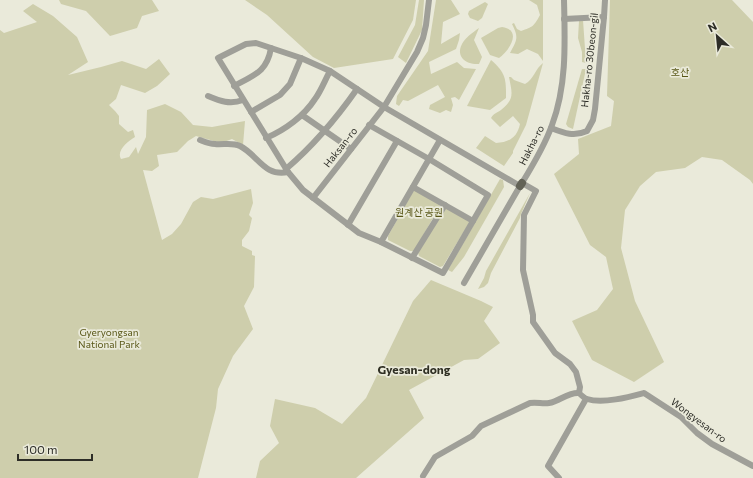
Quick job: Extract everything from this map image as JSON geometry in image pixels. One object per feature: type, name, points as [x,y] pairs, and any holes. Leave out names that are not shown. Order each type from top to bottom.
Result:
[{"type":"street","name":"Haksan-ro","points":[[313,198],[369,125],[384,108],[417,52],[423,38],[426,25],[429,0]]},
{"type":"street","name":"Hakha-ro","points":[[464,283],[542,148],[551,128],[561,90],[564,60],[564,0]]},
{"type":"street","name":"Hakha-ro 30beon-gil","points":[[551,128],[567,134],[576,135],[587,131],[590,127],[595,109],[605,0]]},
{"type":"street","points":[[564,19],[604,17]]},
{"type":"street","points":[[369,125],[488,195],[443,273],[412,258],[393,251],[381,242],[359,233],[303,190],[287,170],[266,138],[218,58],[246,44],[256,43],[302,58],[330,71],[384,108],[440,140],[521,185],[536,191],[524,215],[523,270],[533,315],[533,322],[555,353],[570,364],[576,372],[580,387],[579,393]]},
{"type":"street","points":[[234,86],[264,67],[269,57],[271,48]]},
{"type":"street","points":[[251,112],[280,95],[290,84],[302,58]]},
{"type":"street","points":[[266,138],[274,135],[302,115],[316,99],[330,71]]},
{"type":"street","name":"Haksan-ro","points":[[287,170],[325,131],[357,89]]},
{"type":"street","points":[[208,96],[226,103],[234,103],[243,100]]},
{"type":"street","points":[[302,115],[351,149]]},
{"type":"street","points":[[200,140],[213,144],[239,145],[249,151],[260,164],[268,169],[276,173],[287,170]]},
{"type":"street","points":[[381,242],[440,140]]},
{"type":"street","points":[[348,225],[397,141]]},
{"type":"street","points":[[413,187],[473,221]]},
{"type":"street","points":[[412,258],[445,205]]},
{"type":"street","points":[[423,476],[435,457],[472,436],[481,426],[530,403],[550,403],[573,392],[579,393],[586,399],[548,466],[559,478]]},
{"type":"street","name":"Wongyesan-ro","points":[[586,399],[620,399],[644,393],[681,417],[697,433],[712,444],[753,466]]},
{"type":"green space","points":[[59,0],[152,0],[159,11],[142,16],[137,28],[110,36],[86,11],[61,4]]},
{"type":"green space","points":[[245,0],[416,0],[413,20],[393,59],[334,68],[313,57],[267,15]]},
{"type":"green space","points":[[419,0],[424,0],[422,30],[406,63],[398,57],[415,25]]},
{"type":"green space","points":[[436,0],[451,0],[460,14],[443,22],[441,44],[460,33],[456,49],[429,62],[431,74],[457,62],[464,68],[476,69],[459,100],[455,97],[451,98],[453,105],[451,112],[446,110],[440,113],[429,109],[430,105],[445,97],[438,85],[408,101],[403,100],[399,106],[396,104],[397,96],[428,51]]},
{"type":"green space","points":[[529,0],[543,0],[543,61],[538,54],[527,49],[518,54],[510,53],[516,39],[516,33],[512,24],[514,23],[517,29],[521,31],[533,26],[540,15],[537,5]]},
{"type":"green space","name":"호산","points":[[610,0],[732,0],[753,22],[753,184],[750,180],[722,160],[702,157],[685,168],[656,172],[640,186],[625,210],[621,248],[635,301],[664,362],[634,382],[592,360],[572,321],[597,310],[613,289],[606,257],[590,245],[554,174],[579,154],[578,139],[611,126],[614,101],[607,96]]},
{"type":"green space","points":[[485,2],[488,4],[482,18],[478,21],[470,18],[468,14],[469,11]]},
{"type":"green space","name":"Gyeryongsan National Park","points":[[33,4],[53,16],[77,37],[88,62],[68,75],[122,61],[146,69],[159,59],[170,74],[157,86],[145,93],[121,85],[116,99],[109,105],[119,116],[119,124],[128,132],[133,130],[135,137],[121,150],[121,159],[129,157],[136,147],[138,154],[146,137],[147,110],[165,104],[181,112],[193,125],[212,127],[245,121],[243,145],[232,139],[221,143],[196,136],[188,141],[177,152],[157,155],[159,166],[152,171],[143,170],[162,240],[172,234],[181,224],[193,202],[201,197],[213,199],[251,189],[253,203],[249,215],[252,218],[249,231],[242,240],[242,246],[252,251],[252,255],[255,256],[254,287],[244,306],[253,329],[233,356],[218,389],[216,408],[198,478],[0,478],[0,30],[4,33],[37,22],[23,11]]},
{"type":"green space","points":[[580,20],[583,20],[586,63],[582,62],[582,52],[578,38]]},
{"type":"green space","points":[[502,27],[512,32],[513,36],[507,51],[499,58],[490,55],[481,38]]},
{"type":"green space","points":[[479,28],[474,40],[482,57],[479,64],[475,64],[467,62],[463,59],[460,49],[465,39]]},
{"type":"green space","points":[[491,60],[500,69],[504,77],[506,98],[490,110],[467,106]]},
{"type":"green space","points":[[543,63],[526,125],[513,153],[504,166],[476,148],[485,136],[496,143],[505,142],[515,136],[520,124],[513,116],[500,127],[491,118],[509,102],[511,92],[509,77],[525,84]]},
{"type":"green space","points":[[582,69],[586,69],[573,129],[568,127],[566,124]]},
{"type":"green space","points":[[500,179],[503,180],[504,187],[464,257],[452,272],[448,270]]},
{"type":"green space","name":"원계산 공원","points":[[414,190],[439,203],[440,206],[414,251],[410,251],[388,240],[388,236]]},
{"type":"green space","points":[[530,193],[520,218],[491,273],[488,283],[484,287],[478,289],[486,271]]},
{"type":"green space","points":[[447,208],[468,220],[469,223],[443,266],[440,267],[419,256],[418,253]]},
{"type":"green space","points":[[431,280],[493,307],[484,321],[500,343],[478,359],[464,360],[409,390],[424,418],[356,478],[256,478],[260,461],[279,443],[270,426],[275,399],[315,408],[342,424],[366,398],[413,301]]},
{"type":"district","name":"Gyesan-dong","points":[[414,370]]}]
